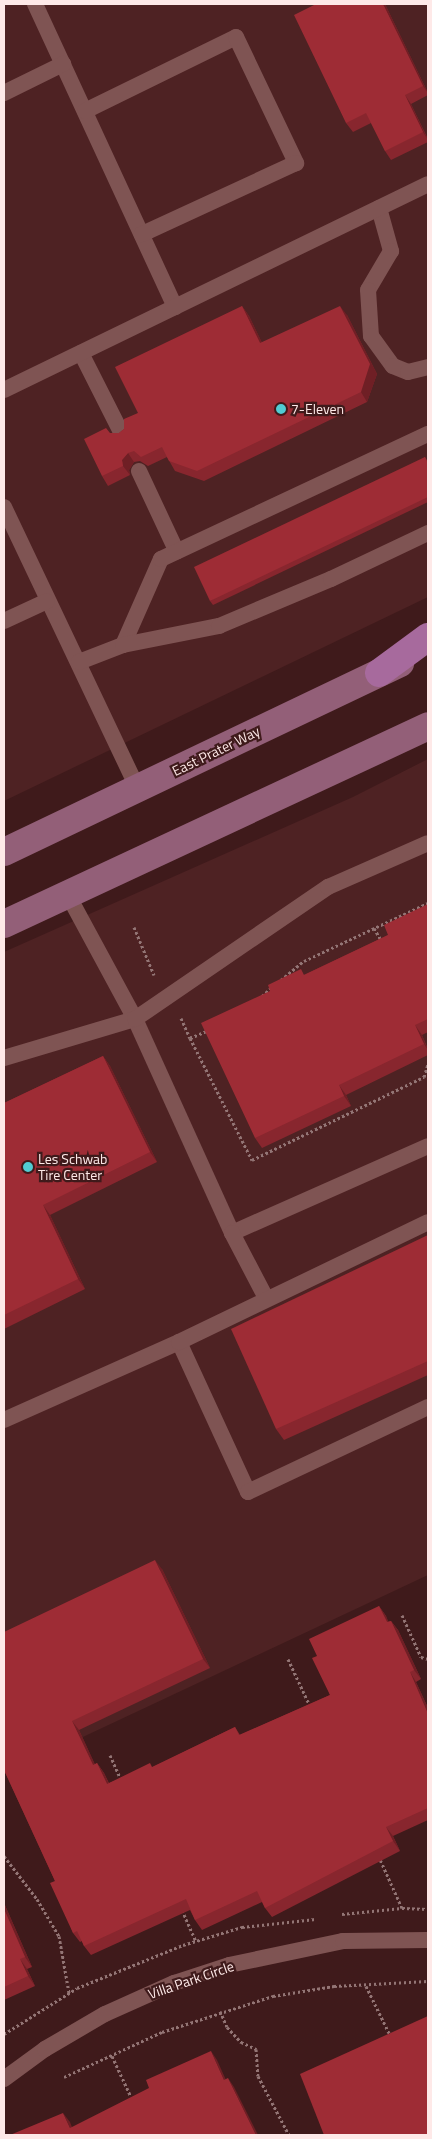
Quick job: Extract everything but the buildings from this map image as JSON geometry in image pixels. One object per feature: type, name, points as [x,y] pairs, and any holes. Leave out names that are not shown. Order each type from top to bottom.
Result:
[{"type":"main road","points":[[379,673],[428,637]]},
{"type":"main road","name":"East Prater Way","points":[[4,852],[428,649]]},
{"type":"main road","points":[[4,924],[428,726]]},
{"type":"lane","points":[[35,4],[175,307]]},
{"type":"lane","points":[[85,111],[236,37],[296,163],[142,234]]},
{"type":"lane","points":[[4,93],[63,64]]},
{"type":"lane","points":[[4,390],[428,184]]},
{"type":"lane","points":[[380,208],[390,251],[368,290],[366,307],[371,336],[393,366],[408,372],[428,367]]},
{"type":"lane","points":[[81,353],[122,434]]},
{"type":"lane","points":[[122,645],[161,559],[428,434]]},
{"type":"lane","points":[[140,471],[177,552]]},
{"type":"lane","points":[[4,508],[46,601],[79,662],[138,789]]},
{"type":"lane","points":[[79,662],[122,645],[219,626],[332,579],[428,533]]},
{"type":"lane","points":[[4,621],[46,601]]},
{"type":"lane","points":[[4,1058],[135,1019],[328,887],[428,843]]},
{"type":"lane","points":[[68,895],[135,1019],[232,1233],[266,1298]]},
{"type":"lane","points":[[232,1233],[428,1146]]},
{"type":"lane","points":[[4,1420],[179,1342],[266,1298],[428,1222]]},
{"type":"lane","points":[[179,1342],[248,1492],[428,1407]]},
{"type":"lane","name":"Villa Park Circle","points":[[4,2079],[45,2049],[105,2014],[174,1983],[229,1965],[343,1941],[428,1940]]},
{"type":"path","points":[[255,1001],[304,961],[428,903]]},
{"type":"path","points":[[134,927],[167,997],[252,1160],[424,1076],[428,1064]]},
{"type":"path","points":[[374,928],[383,944]]},
{"type":"path","points":[[190,1038],[217,1026]]},
{"type":"path","points":[[402,1615],[421,1656],[428,1660]]},
{"type":"path","points":[[288,1659],[313,1712]]},
{"type":"path","points":[[110,1755],[122,1782]]},
{"type":"path","points":[[378,1855],[402,1908]]},
{"type":"path","points":[[4,1856],[37,1899],[59,1936],[69,1993]]},
{"type":"path","points":[[180,1906],[196,1941]]},
{"type":"path","points":[[340,1914],[402,1908],[428,1909]]},
{"type":"path","points":[[4,2034],[69,1993],[122,1969],[196,1941],[242,1927],[323,1917]]},
{"type":"path","points":[[64,2078],[162,2032],[220,2011],[273,1996],[334,1986],[366,1986],[428,1981]]},
{"type":"path","points":[[366,1986],[395,2046]]},
{"type":"path","points":[[220,2011],[227,2027],[241,2042],[256,2049],[258,2076],[289,2135]]},
{"type":"path","points":[[112,2056],[136,2109]]},
{"type":"shaded area","points":[[4,4],[428,4],[428,597],[4,801]]},
{"type":"shaded area","points":[[428,759],[428,1575],[4,1774],[4,952],[353,797]]},
{"type":"place","name":"7-Eleven","points":[[281,409]]},
{"type":"place","name":"Les Schwab Tire Center","points":[[28,1167]]}]
